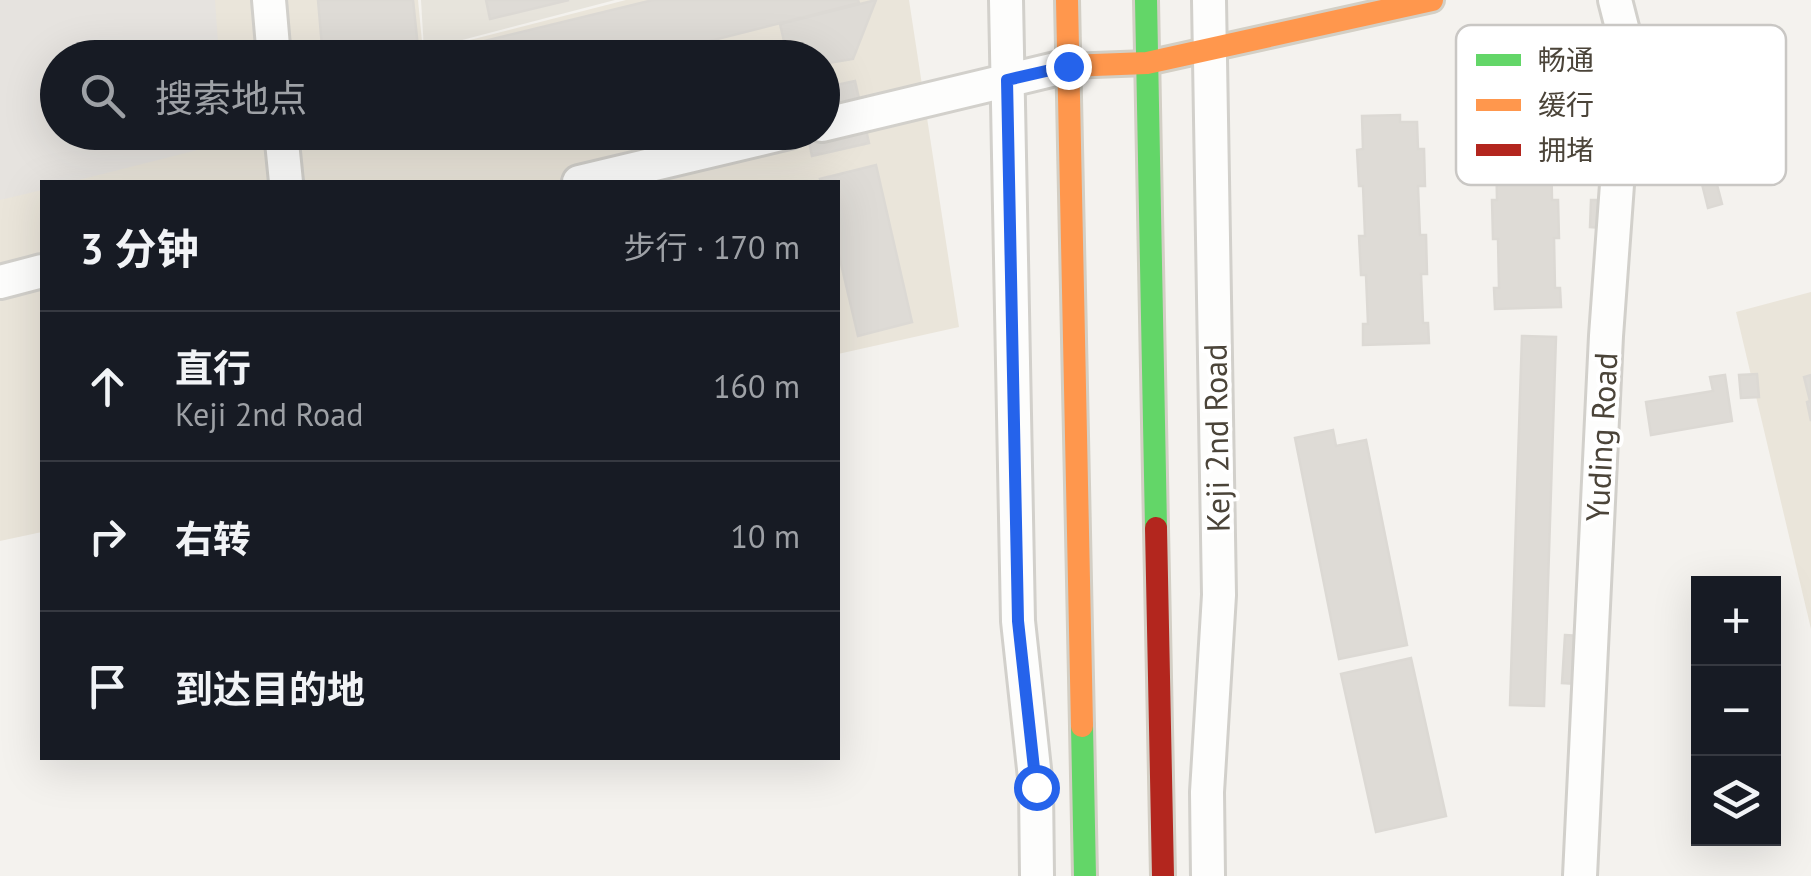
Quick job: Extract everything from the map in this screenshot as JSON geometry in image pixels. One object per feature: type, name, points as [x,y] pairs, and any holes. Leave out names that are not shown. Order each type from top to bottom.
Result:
[{"type":"main road","points":[[1067,0],[1085,876]]},
{"type":"main road","points":[[1120,22],[1146,0]]},
{"type":"main road","name":"Keji 2nd Road","points":[[1146,0],[1163,876]]},
{"type":"main road","points":[[1068,66],[1147,63],[1432,0]]},
{"type":"main road","points":[[1068,66],[1094,44]]},
{"type":"street","points":[[269,0],[272,40]]},
{"type":"street","points":[[1006,0],[1018,621],[1036,787],[1037,876]]},
{"type":"street","name":"Keji 2nd Road","points":[[1208,876],[1207,792],[1219,595],[1209,0]]},
{"type":"street","name":"Yuding Road","points":[[1615,0],[1621,25]]},
{"type":"street","points":[[840,121],[1068,66]]},
{"type":"street","points":[[283,150],[286,180]]},
{"type":"street","points":[[587,180],[714,150]]},
{"type":"street","name":"Yuding Road","points":[[1580,876],[1617,185]]},
{"type":"street","points":[[0,282],[40,272]]},
{"type":"shaded area","points":[[0,0],[418,0],[422,40],[40,40],[40,150],[840,150],[840,40],[470,40],[626,0],[909,0],[959,327],[840,354],[840,180],[40,180],[40,532],[0,541]]},
{"type":"shaded area","points":[[0,0],[215,0],[218,40],[40,40],[40,150],[197,150],[79,180],[40,180],[40,190],[0,200]]},
{"type":"shaded area","points":[[421,0],[615,0],[462,40],[423,40]]},
{"type":"shaded area","points":[[1811,292],[1811,629],[1736,312]]},
{"type":"building","points":[[318,0],[413,0],[417,40],[321,40]]},
{"type":"building","points":[[486,0],[569,0],[490,19]]},
{"type":"building","points":[[653,0],[859,3],[714,40],[489,40]]},
{"type":"building","points":[[876,0],[853,59],[840,61],[840,40],[784,40],[780,24]]},
{"type":"building","points":[[855,81],[869,143],[840,150],[840,84]]},
{"type":"building","points":[[1400,115],[1400,122],[1417,122],[1418,149],[1424,149],[1425,186],[1418,186],[1420,235],[1426,235],[1427,274],[1421,274],[1423,323],[1428,323],[1429,343],[1363,345],[1363,324],[1368,324],[1366,275],[1361,275],[1359,236],[1365,236],[1357,150],[1363,149],[1362,116]]},
{"type":"building","points":[[811,150],[838,150],[812,156]]},
{"type":"building","points":[[876,165],[912,322],[858,336],[840,260],[840,180],[820,179]]},
{"type":"building","points":[[1497,185],[1552,185],[1552,200],[1558,200],[1555,288],[1560,288],[1561,307],[1495,309],[1494,288],[1499,288],[1498,239],[1493,239],[1492,200],[1497,200]]},
{"type":"building","points":[[1702,185],[1717,185],[1722,204],[1708,208]]},
{"type":"building","points":[[1591,200],[1603,200],[1602,228],[1590,227]]},
{"type":"building","points":[[1522,336],[1556,337],[1544,706],[1510,705]]},
{"type":"building","points":[[1757,374],[1759,397],[1741,398],[1739,375]]},
{"type":"building","points":[[1725,375],[1732,421],[1651,435],[1646,402],[1713,391],[1710,377]]},
{"type":"building","points":[[1811,375],[1811,421],[1804,377]]},
{"type":"building","points":[[1333,430],[1336,446],[1366,440],[1407,645],[1339,659],[1295,438]]},
{"type":"building","points":[[1565,635],[1580,636],[1577,684],[1562,683]]},
{"type":"building","points":[[1411,658],[1446,816],[1376,832],[1341,674]]},
{"type":"traffic: fast","points":[[1146,0],[1156,528]]},
{"type":"traffic: fast","points":[[1082,726],[1085,876]]},
{"type":"traffic: slow","points":[[1067,0],[1082,726]]},
{"type":"traffic: slow","points":[[1068,66],[1147,63],[1432,0]]},
{"type":"traffic: jam","points":[[1156,528],[1163,876]]},
{"type":"route","points":[[1036,787],[1018,621],[1007,80],[1068,66]]}]
